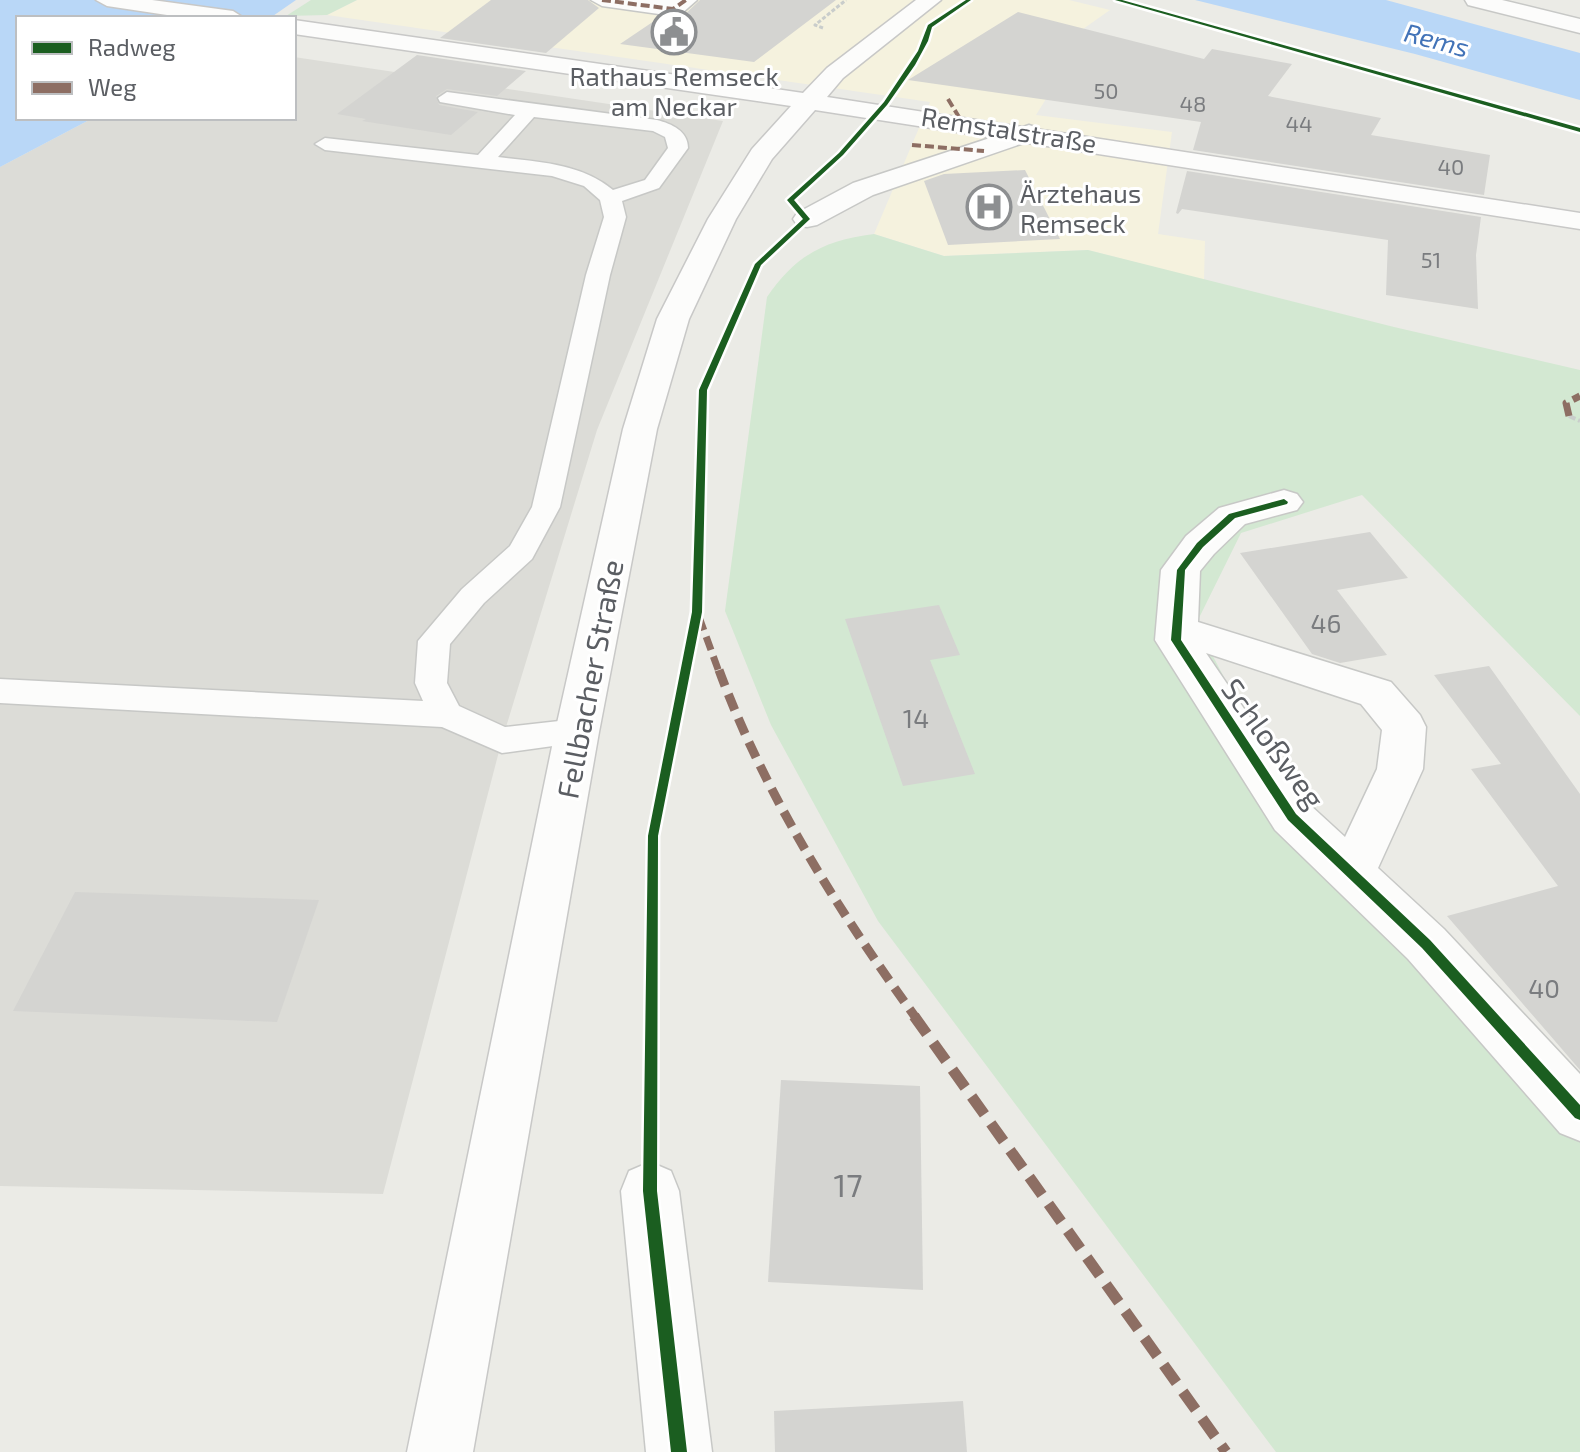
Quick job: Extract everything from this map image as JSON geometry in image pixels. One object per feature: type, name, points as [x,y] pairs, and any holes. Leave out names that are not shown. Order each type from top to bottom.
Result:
[{"type":"main road","points":[[107,0],[219,16]]},
{"type":"main road","points":[[602,0],[673,9],[686,0]]},
{"type":"main road","name":"Fellbacher Straße","points":[[440,1452],[577,732],[640,429],[673,319],[722,219],[761,155],[809,100],[871,43],[930,0]]},
{"type":"main road","points":[[1476,0],[1580,26]]},
{"type":"main road","name":"Remstalstraße","points":[[302,28],[1029,133],[1580,221]]},
{"type":"main road","points":[[807,219],[863,189],[905,173],[984,151],[1029,133]]},
{"type":"main road","points":[[1176,640],[1181,570],[1200,545],[1232,516],[1284,502]]},
{"type":"main road","name":"Schloßweg","points":[[1347,869],[1361,854],[1400,769],[1404,727],[1376,693],[1200,636],[1176,640],[1292,817],[1426,944],[1580,1114]]},
{"type":"main road","points":[[650,1191],[679,1452]]},
{"type":"lane","points":[[447,98],[657,126],[672,133],[678,140],[678,148],[652,184],[610,198]]},
{"type":"lane","points":[[483,162],[529,111]]},
{"type":"lane","points":[[325,144],[555,170],[591,182],[610,198],[615,217],[598,275],[546,507],[521,552],[473,596],[434,641],[431,683],[447,715]]},
{"type":"lane","points":[[0,691],[447,715],[502,740],[577,732]]},
{"type":"path","points":[[815,25],[846,0]]},
{"type":"path","points":[[1569,416],[1580,421]]},
{"type":"shaded area","points":[[357,0],[1069,0],[1110,10],[1049,53],[1069,62],[1036,115],[1172,132],[1158,234],[1205,241],[1204,280],[1088,250],[944,256],[874,234],[930,102],[327,15]]},
{"type":"shaded area","points":[[296,57],[723,121],[597,430],[502,740],[383,1194],[0,1186],[0,167],[89,120],[296,120]]},
{"type":"green space","points":[[311,0],[357,0],[327,15],[286,16]]},
{"type":"green space","points":[[874,234],[944,256],[1088,250],[1580,370],[1580,716],[1362,495],[1241,533],[1196,624],[1237,702],[1332,830],[1580,1093],[1580,1452],[1276,1452],[878,921],[771,725],[725,611],[767,297],[788,271],[812,252],[840,241]]},
{"type":"water","points":[[0,0],[296,0],[273,16],[16,16],[16,120],[89,120],[0,167]]},
{"type":"water","name":"Rems","points":[[1195,0],[1386,0],[1580,53],[1580,100],[1415,54]]},
{"type":"building","points":[[491,0],[588,0],[599,8],[546,53],[440,38]]},
{"type":"building","points":[[700,0],[836,0],[754,62],[620,44],[660,17],[683,16]]},
{"type":"building","points":[[1018,12],[1204,59],[1212,49],[1292,64],[1268,96],[1381,118],[1371,135],[1490,155],[1484,195],[1193,150],[1201,122],[908,80]]},
{"type":"building","points":[[417,55],[526,71],[497,96],[447,89],[436,96],[439,105],[478,112],[451,135],[337,114]]},
{"type":"building","name":"Ärztehaus Remseck","points":[[1025,170],[1060,239],[948,245],[924,181],[944,174]]},
{"type":"building","points":[[1187,171],[1481,217],[1476,255],[1478,309],[1386,295],[1388,240],[1182,209],[1178,214]]},
{"type":"building","points":[[1370,532],[1408,578],[1337,590],[1387,655],[1340,663],[1312,654],[1240,553]]},
{"type":"building","points":[[939,605],[960,655],[930,660],[975,774],[903,786],[845,619]]},
{"type":"building","points":[[1489,666],[1580,794],[1580,1070],[1447,916],[1558,886],[1471,769],[1501,764],[1434,675]]},
{"type":"building","points":[[75,892],[319,900],[277,1022],[13,1011]]},
{"type":"building","points":[[781,1080],[920,1086],[923,1290],[768,1282]]},
{"type":"building","points":[[963,1401],[967,1452],[775,1452],[774,1411]]},
{"type":"marked path","points":[[602,0],[673,9],[686,0]]},
{"type":"marked path","points":[[948,99],[962,122]]},
{"type":"marked path","points":[[912,145],[984,151]]},
{"type":"marked path","points":[[1569,416],[1566,403],[1580,396]]},
{"type":"marked path","points":[[699,617],[742,733],[851,928],[1226,1452]]},
{"type":"cycle path","points":[[679,1452],[650,1191],[653,836],[697,612],[703,390],[758,264],[807,219],[790,200],[841,154],[871,121],[912,65],[930,26],[969,0]]},
{"type":"cycle path","points":[[1117,0],[1580,130]]},
{"type":"cycle path","points":[[1284,502],[1232,516],[1200,545],[1181,570],[1176,640],[1292,817],[1426,944],[1580,1114]]},
{"type":"place","name":"Rathaus Remseck am Neckar","points":[[674,32]]},
{"type":"place","name":"Ärztehaus Remseck","points":[[989,207]]}]
